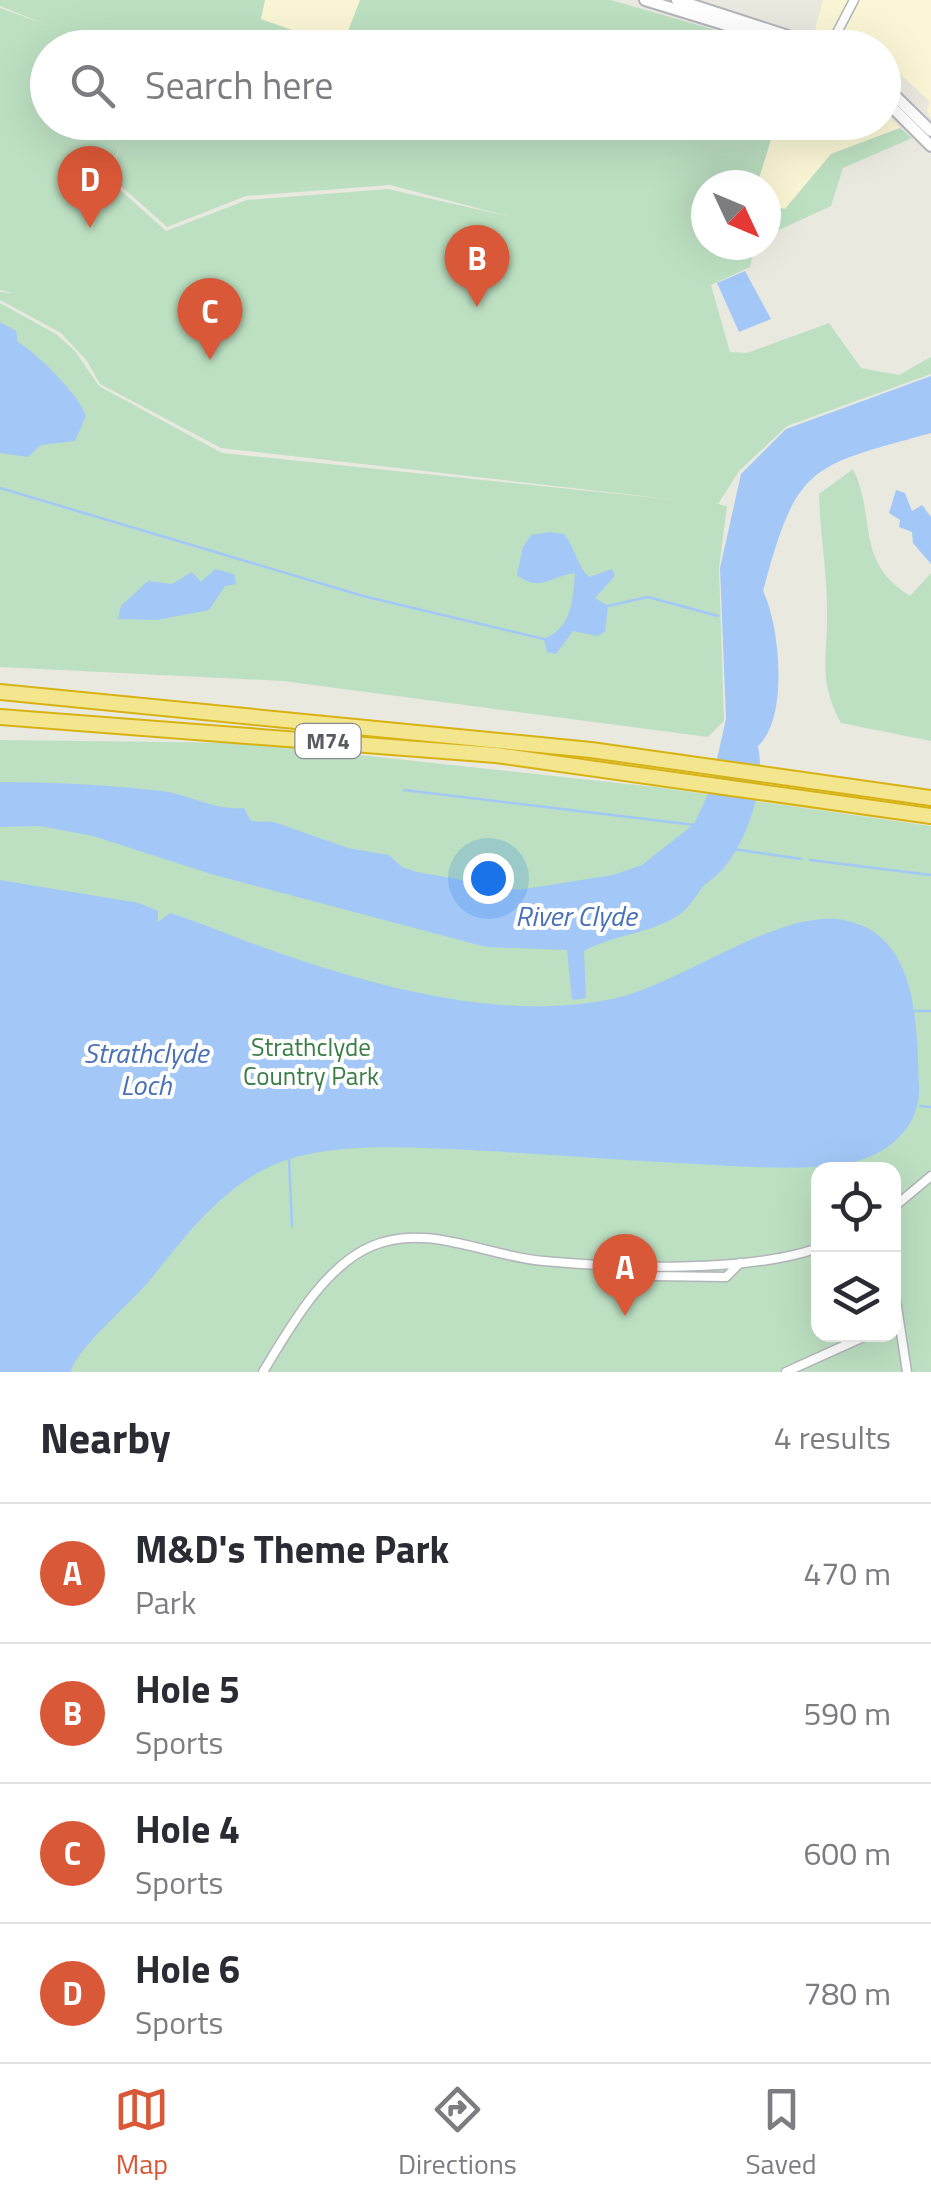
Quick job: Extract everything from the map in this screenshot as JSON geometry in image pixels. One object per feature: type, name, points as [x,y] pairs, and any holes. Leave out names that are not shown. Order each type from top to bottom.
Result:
[{"type":"highway","points":[[0,692],[100,702]]},
{"type":"highway","name":"M74","points":[[0,700],[100,702],[659,758],[931,798]]},
{"type":"highway","name":"M74","points":[[0,717],[496,754],[931,816]]},
{"type":"main road","points":[[645,0],[742,30]]},
{"type":"main road","points":[[677,0],[771,30]]},
{"type":"main road","points":[[901,102],[931,131]]},
{"type":"main road","points":[[901,115],[931,146]]},
{"type":"street","points":[[837,30],[854,0]]},
{"type":"street","points":[[901,1202],[931,1176]]},
{"type":"street","points":[[265,1372],[340,1267],[369,1246],[411,1237],[545,1262],[642,1263],[652,1276],[726,1277],[740,1263],[811,1249]]},
{"type":"street","points":[[786,1372],[846,1342]]},
{"type":"street","points":[[900,1342],[907,1372]]},
{"type":"shaded area","points":[[265,0],[360,0],[349,30],[292,30],[260,19]]},
{"type":"shaded area","points":[[823,0],[931,0],[931,118],[927,110],[930,102],[901,75],[901,30],[815,29]]},
{"type":"shaded area","points":[[771,140],[868,140],[831,154],[785,209],[781,208],[781,170],[762,170]]},
{"type":"green space","points":[[0,0],[265,0],[261,19],[292,30],[30,30],[30,140],[771,140],[762,170],[691,170],[691,260],[752,260],[750,267],[711,285],[730,352],[747,353],[829,323],[861,368],[899,375],[931,357],[931,374],[787,426],[739,471],[718,504],[727,506],[719,568],[724,721],[708,737],[283,681],[0,667],[0,303],[56,334],[75,351],[99,386],[222,453],[687,501],[221,448],[100,384],[87,361],[61,333],[0,300],[0,292],[13,293],[0,290],[0,8],[47,25],[0,6]],"holes":[[[121,143],[111,177],[167,227],[246,196],[390,185],[507,216],[388,189],[247,200],[166,231],[108,179]]]},
{"type":"green space","points":[[360,0],[611,0],[715,30],[349,30]]},
{"type":"green space","points":[[901,129],[912,138],[843,168],[831,206],[781,229],[781,208],[785,209],[831,154],[868,140],[901,140]]},
{"type":"green space","points":[[853,469],[874,553],[892,583],[910,596],[931,573],[931,741],[841,723],[829,693],[819,494]]},
{"type":"green space","name":"Strathclyde Country Park","points":[[0,740],[249,743],[664,788],[931,826],[931,1372],[0,1372]]},
{"type":"water","points":[[745,271],[771,319],[739,332],[717,283]]},
{"type":"water","points":[[0,322],[16,331],[18,342],[57,376],[82,407],[86,416],[75,441],[41,445],[28,457],[0,453]]},
{"type":"water","name":"River Clyde","points":[[931,376],[931,433],[833,464],[799,494],[786,518],[763,591],[774,626],[778,694],[768,733],[758,746],[757,794],[740,843],[722,870],[677,916],[584,951],[586,998],[572,1000],[567,950],[486,947],[211,874],[93,836],[40,826],[0,827],[0,782],[81,784],[162,791],[223,807],[244,808],[251,821],[274,822],[348,848],[389,855],[402,867],[417,872],[518,890],[613,875],[642,865],[694,824],[710,790],[726,719],[720,568],[741,474],[786,429]]},
{"type":"water","points":[[896,490],[905,493],[912,511],[922,505],[931,517],[931,564],[913,543],[912,532],[899,527],[900,520],[889,513]]},
{"type":"water","points":[[564,534],[589,577],[612,569],[615,576],[595,598],[608,606],[605,632],[597,636],[573,631],[556,654],[547,652],[544,639],[566,620],[575,573],[539,583],[517,575],[523,547],[531,535]]},
{"type":"water","points":[[215,569],[234,574],[236,584],[225,586],[209,610],[157,620],[118,619],[121,606],[148,581],[172,584],[192,572],[201,582]]},
{"type":"water","name":"Strathclyde Loch","points":[[0,880],[139,903],[158,911],[158,922],[170,913],[350,976],[482,1003],[569,1005],[612,999],[668,979],[760,936],[818,919],[844,920],[869,929],[888,944],[901,964],[914,1013],[918,1101],[908,1127],[876,1154],[852,1162],[811,1162],[811,1167],[793,1168],[394,1147],[300,1156],[254,1175],[215,1205],[93,1339],[71,1372],[0,1372]]},
{"type":"waterway","points":[[0,488],[363,596],[544,639]]},
{"type":"waterway","points":[[608,606],[648,597],[718,616]]},
{"type":"waterway","points":[[404,790],[695,825]]},
{"type":"waterway","points":[[733,849],[801,859]]},
{"type":"waterway","points":[[810,860],[931,875]]},
{"type":"waterway","points":[[915,1011],[931,1011]]},
{"type":"waterway","points":[[920,1106],[931,1107]]},
{"type":"waterway","points":[[289,1160],[292,1226]]},
{"type":"place","name":"Hole 6","points":[[90,228]]},
{"type":"place","name":"Hole 5","points":[[477,307]]},
{"type":"place","name":"Hole 4","points":[[210,360]]},
{"type":"place","name":"M&D's Theme Park","points":[[625,1316]]}]
